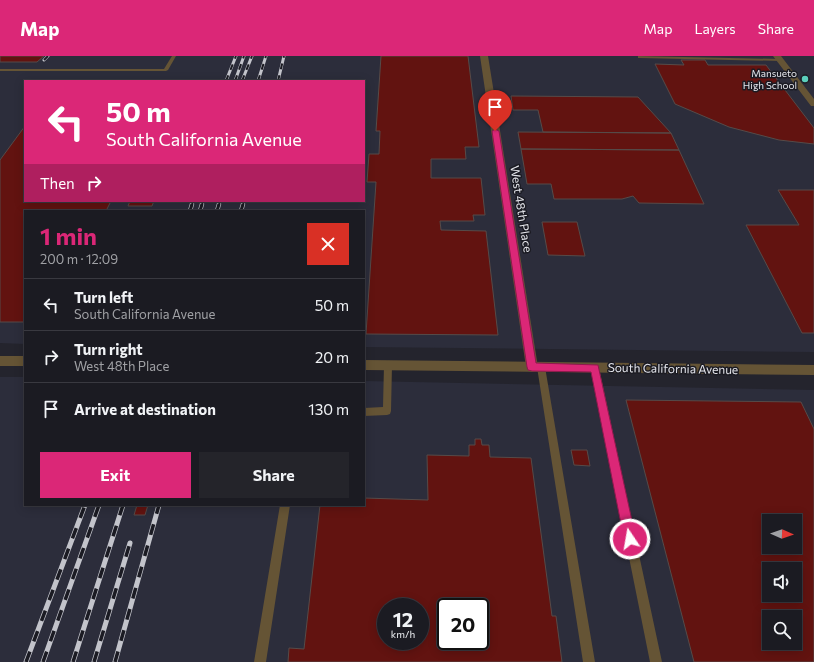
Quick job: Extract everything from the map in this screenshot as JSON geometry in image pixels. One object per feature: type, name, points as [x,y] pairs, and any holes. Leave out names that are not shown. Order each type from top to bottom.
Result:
[{"type":"street","name":"West 48th Place","points":[[484,56],[536,367]]},
{"type":"street","points":[[778,58],[814,104]]},
{"type":"street","points":[[0,361],[24,361]]},
{"type":"street","name":"South California Avenue","points":[[365,365],[814,370]]},
{"type":"lane","points":[[0,70],[166,70],[174,56]]},
{"type":"lane","points":[[640,57],[778,58]]},
{"type":"lane","points":[[365,412],[387,411],[388,365]]},
{"type":"lane","points":[[536,367],[589,662]]},
{"type":"lane","points":[[595,368],[656,662]]},
{"type":"lane","points":[[260,662],[284,506]]},
{"type":"shaded area","points":[[0,56],[814,56],[814,352],[365,347],[365,210],[24,210],[24,344],[0,343]]},
{"type":"shaded area","points":[[0,377],[24,377],[24,506],[365,506],[365,381],[814,390],[814,662],[0,662]]},
{"type":"building","points":[[0,56],[44,56],[37,62],[0,62]]},
{"type":"building","points":[[381,56],[468,56],[479,147],[465,147],[466,159],[431,159],[431,178],[481,178],[485,215],[473,215],[474,221],[440,221],[441,230],[486,231],[498,335],[366,334],[376,182],[367,182],[369,154],[379,154],[380,131],[376,131]]},
{"type":"building","points":[[681,60],[705,60],[708,65],[766,65],[814,128],[814,144],[779,140],[729,127],[675,104],[655,64],[684,65]]},
{"type":"building","points":[[511,96],[638,97],[671,133],[543,132],[538,110],[513,110]]},
{"type":"building","points":[[24,127],[24,202],[110,202],[106,210],[24,210],[24,322],[0,322],[0,160]]},
{"type":"building","points":[[518,132],[671,133],[679,150],[521,149]]},
{"type":"building","points":[[521,149],[679,150],[704,204],[639,203],[633,196],[622,199],[554,199],[551,184],[527,184]]},
{"type":"building","points":[[778,190],[814,190],[814,333],[802,333],[746,225],[799,225]]},
{"type":"building","points":[[130,202],[154,202],[152,206],[128,206]]},
{"type":"building","points":[[542,222],[577,222],[585,256],[548,255]]},
{"type":"building","points":[[626,400],[801,402],[814,429],[814,662],[694,662]]},
{"type":"building","points":[[475,439],[481,439],[482,445],[489,445],[490,457],[531,458],[552,616],[556,616],[562,662],[288,662],[289,648],[304,649],[320,506],[365,506],[365,498],[428,500],[427,455],[469,456],[469,445],[475,445]]},
{"type":"building","points":[[571,450],[587,450],[590,466],[574,465]]},
{"type":"building","points":[[137,506],[148,506],[145,515],[134,515]]},
{"type":"railway","points":[[44,60],[48,56]]},
{"type":"railway","points":[[226,80],[236,56]]},
{"type":"railway","points":[[235,80],[244,56]]},
{"type":"railway","points":[[242,80],[252,56]]},
{"type":"railway","points":[[258,80],[266,56]]},
{"type":"railway","points":[[278,80],[284,56]]},
{"type":"railway","points":[[190,210],[192,204]]},
{"type":"railway","points":[[200,210],[202,204]]},
{"type":"railway","points":[[217,210],[219,204]]},
{"type":"railway","points":[[241,210],[243,204]]},
{"type":"railway","points":[[26,662],[85,506]]},
{"type":"railway","points":[[43,662],[99,506]]},
{"type":"railway","points":[[73,662],[123,506]]},
{"type":"railway","points":[[115,662],[159,506]]},
{"type":"railway","points":[[94,662],[130,543]]},
{"type":"place","name":"Mansueto High School","points":[[805,79]]},
{"type":"route","points":[[495,131],[532,367],[595,368],[630,539]]}]
